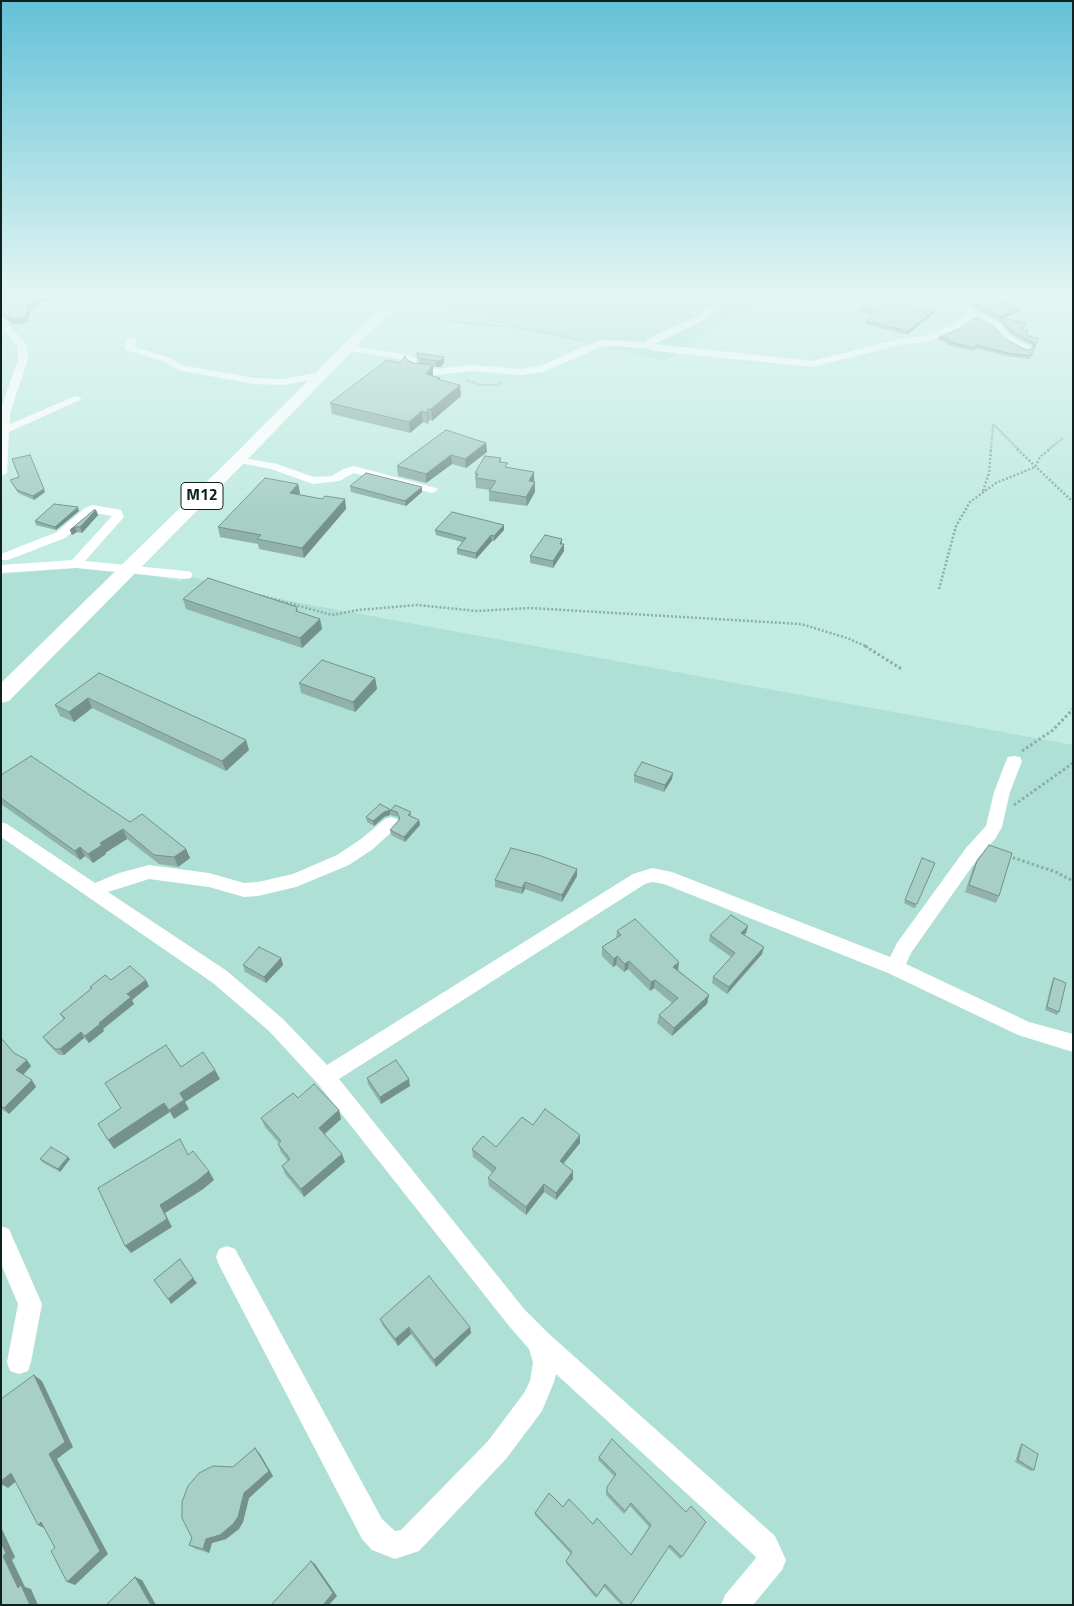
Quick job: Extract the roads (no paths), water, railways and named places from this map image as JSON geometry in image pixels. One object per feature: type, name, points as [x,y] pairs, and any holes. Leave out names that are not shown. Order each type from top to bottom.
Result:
[{"type":"highway","name":"M12","points":[[1,696],[327,369]]},
{"type":"street","points":[[1,473],[5,413],[20,369]]},
{"type":"street","points":[[189,369],[254,381],[283,382],[321,375]]},
{"type":"street","points":[[417,369],[425,372],[461,369]]},
{"type":"street","points":[[483,369],[520,372],[533,369]]},
{"type":"street","points":[[3,431],[77,400]]},
{"type":"street","points":[[238,460],[273,466],[314,481],[335,478],[354,469],[432,490]]},
{"type":"street","points":[[2,560],[60,535],[71,528],[90,510],[117,512],[118,517],[76,564]]},
{"type":"street","points":[[2,560],[15,568],[76,564],[186,575]]},
{"type":"street","points":[[895,967],[904,948],[978,846],[989,835],[1014,761]]},
{"type":"street","points":[[92,891],[119,880],[149,872],[209,880],[244,890],[258,889],[296,880],[343,860],[367,844],[391,823]]},
{"type":"street","points":[[1,828],[220,977],[276,1025],[325,1078],[517,1318],[539,1342],[765,1546],[772,1560],[735,1605]]},
{"type":"street","points":[[325,1078],[639,879],[652,875],[666,877],[895,967],[1025,1029],[1073,1043]]},
{"type":"street","points":[[1,1237],[30,1304],[19,1362]]},
{"type":"street","points":[[227,1256],[372,1528],[382,1540],[395,1544],[409,1541],[490,1457],[533,1402],[542,1382],[545,1362],[539,1342]]}]
